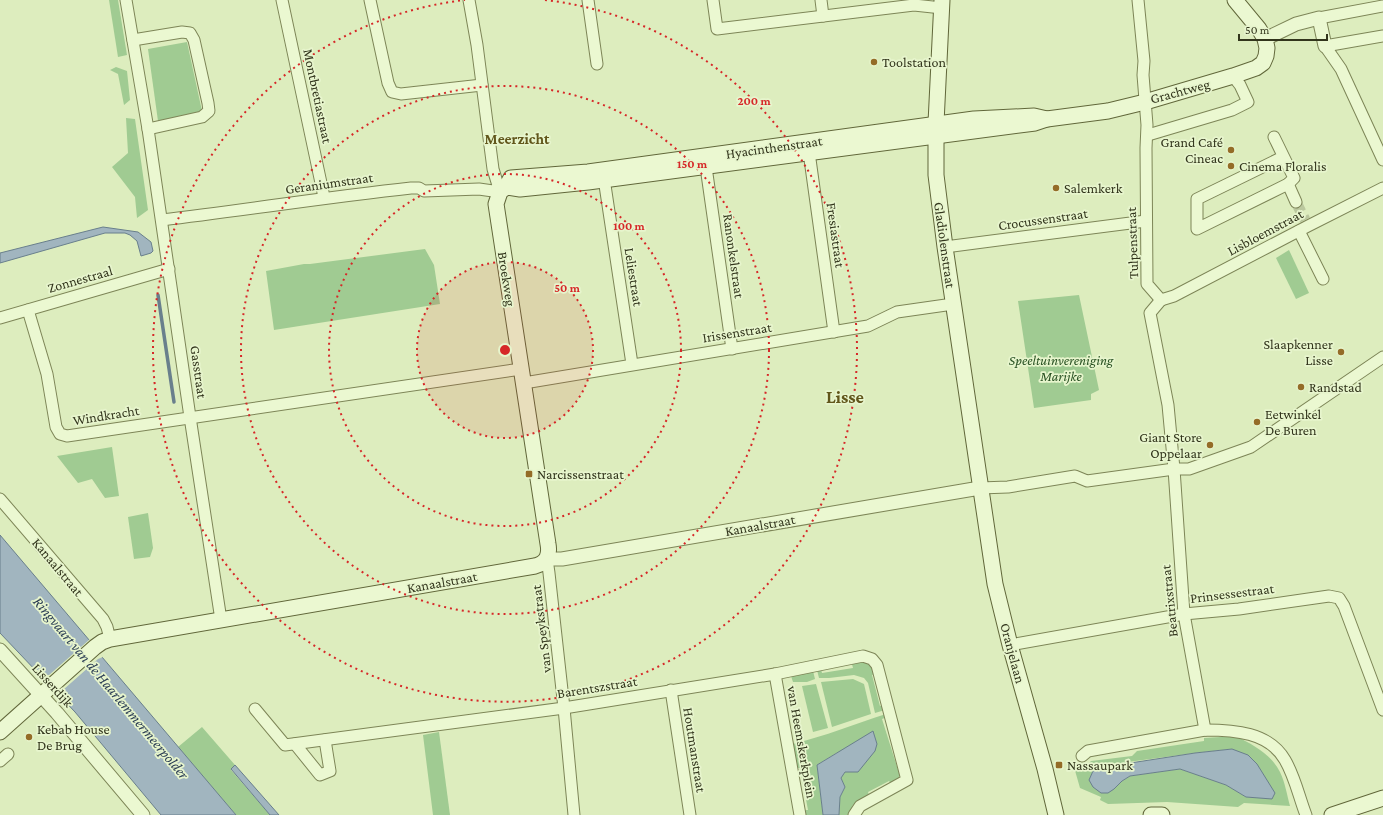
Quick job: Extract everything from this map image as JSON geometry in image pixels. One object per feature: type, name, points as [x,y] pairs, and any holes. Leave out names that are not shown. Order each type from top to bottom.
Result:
[{"type":"main road","points":[[1235,0],[1259,28],[1265,39]]},
{"type":"main road","name":"Gladiolenstraat","points":[[942,4],[936,130],[936,174],[945,248],[980,488]]},
{"type":"main road","name":"Grachtweg","points":[[1145,102],[1256,68],[1263,63],[1266,56],[1267,48],[1265,39]]},
{"type":"main road","name":"Hyacinthenstraat","points":[[604,175],[936,130],[974,119],[1034,116],[1047,119],[1108,111],[1145,102]]},
{"type":"main road","name":"Hyacinthenstraat","points":[[503,190],[511,178],[518,176],[588,172],[604,175],[706,167],[808,148]]},
{"type":"main road","name":"Broekweg","points":[[503,190],[496,204],[548,544],[549,555],[546,559]]},
{"type":"main road","name":"Oranjelaan","points":[[980,488],[995,584],[1056,815]]},
{"type":"main road","name":"Kanaalstraat","points":[[0,732],[95,647],[110,639],[535,566],[540,565],[546,559]]},
{"type":"main road","points":[[1332,815],[1383,798]]},
{"type":"main road","points":[[1151,815],[1162,815]]},
{"type":"street","name":"Gasstraat","points":[[126,0],[134,40],[162,220],[221,620]]},
{"type":"street","name":"Montbretiastraat","points":[[282,0],[324,197]]},
{"type":"street","points":[[370,0],[388,83],[392,92],[401,94],[482,84]]},
{"type":"street","name":"Broekweg","points":[[469,0],[477,45],[493,169],[503,190]]},
{"type":"street","points":[[588,0],[597,64]]},
{"type":"street","points":[[714,0],[718,29],[823,16],[875,5],[942,4]]},
{"type":"street","points":[[821,0],[823,16]]},
{"type":"street","name":"Grachtweg","points":[[1138,0],[1144,61],[1142,75],[1145,102]]},
{"type":"street","points":[[1265,39],[1296,24],[1319,18],[1383,6]]},
{"type":"street","points":[[1319,18],[1325,46],[1341,69],[1383,160]]},
{"type":"street","points":[[134,40],[182,32],[190,33],[194,40],[208,103],[209,111],[202,117],[148,129]]},
{"type":"street","points":[[1325,46],[1383,36]]},
{"type":"street","points":[[1148,135],[1232,110],[1248,102],[1240,85],[1233,76]]},
{"type":"street","name":"Tulpenstraat","points":[[1145,102],[1148,135],[1146,148],[1148,284],[1161,300]]},
{"type":"street","points":[[1274,137],[1294,178],[1288,184],[1197,229],[1197,199],[1283,157]]},
{"type":"street","name":"Fresiastraat","points":[[808,148],[834,332]]},
{"type":"street","name":"Ranonkelstraat","points":[[706,167],[732,349]]},
{"type":"street","name":"Leliestraat","points":[[604,175],[632,364]]},
{"type":"street","points":[[1288,184],[1296,202]]},
{"type":"street","name":"Geraniumstraat","points":[[162,220],[275,206],[324,197],[412,188],[419,188],[424,191],[479,189],[503,190]]},
{"type":"street","name":"Lisbloemstraat","points":[[1161,300],[1174,296],[1304,225],[1383,188]]},
{"type":"street","name":"Crocussenstraat","points":[[945,248],[1146,221]]},
{"type":"street","points":[[1304,225],[1323,279]]},
{"type":"street","name":"Zonnestraal","points":[[0,318],[169,269]]},
{"type":"street","points":[[1161,300],[1150,313],[1168,405],[1174,469]]},
{"type":"street","name":"Irissenstraat","points":[[523,376],[632,364],[834,332],[868,326],[897,312],[953,304]]},
{"type":"street","name":"Windkracht","points":[[28,310],[47,374],[56,427],[60,434],[67,436],[190,417]]},
{"type":"street","name":"Kanaalstraat","points":[[546,559],[562,559],[980,488],[1008,487],[1075,476],[1087,481],[1174,469],[1189,469],[1251,447],[1383,357]]},
{"type":"street","points":[[190,417],[523,376]]},
{"type":"street","name":"Beatrixstraat","points":[[1174,469],[1184,614],[1205,730]]},
{"type":"street","name":"Kanaalstraat","points":[[0,499],[103,619],[110,639]]},
{"type":"street","name":"van Speykstraat","points":[[546,559],[551,584],[574,815]]},
{"type":"street","name":"Prinsessestraat","points":[[1010,645],[1184,614],[1239,609],[1329,596],[1339,598],[1344,606],[1383,710]]},
{"type":"street","name":"Lisserdijk","points":[[0,650],[46,691],[142,815]]},
{"type":"street","name":"Barentszstraat","points":[[255,709],[285,745],[564,708],[775,674],[863,656],[872,659],[877,665],[907,780],[860,806],[854,815]]},
{"type":"street","name":"van Heemskerkplein","points":[[775,674],[800,815]]},
{"type":"street","name":"Houtmanstraat","points":[[671,690],[690,815]]},
{"type":"street","points":[[1082,756],[1088,751],[1205,730],[1236,731],[1250,734],[1268,742],[1285,760],[1306,815]]},
{"type":"street","points":[[296,744],[320,775],[330,771],[325,740]]},
{"type":"green space","points":[[109,0],[118,0],[127,55],[118,57]]},
{"type":"green space","points":[[187,42],[202,111],[158,121],[148,49]]},
{"type":"green space","points":[[116,67],[127,71],[130,100],[124,105],[118,74],[110,70]]},
{"type":"green space","points":[[126,118],[135,119],[148,210],[137,218],[135,197],[112,167],[128,153]]},
{"type":"green space","points":[[425,249],[434,265],[440,304],[274,330],[266,271],[304,264]]},
{"type":"green space","points":[[1289,250],[1309,293],[1296,299],[1276,258]]},
{"type":"green space","name":"Speeltuinvereniging Marijke","points":[[1079,295],[1099,390],[1091,394],[1091,400],[1034,408],[1018,301]]},
{"type":"green space","points":[[112,447],[119,496],[105,498],[92,479],[78,483],[57,456]]},
{"type":"green space","points":[[148,513],[153,548],[150,557],[134,559],[128,517]]},
{"type":"green space","points":[[863,662],[870,665],[874,669],[875,674],[872,675],[880,706],[884,705],[885,710],[875,713],[868,683],[864,678],[854,675],[819,678],[817,670],[821,669],[822,673],[853,668],[852,664]]},
{"type":"green space","points":[[813,671],[815,679],[807,682],[793,682],[791,676]]},
{"type":"green space","points":[[853,679],[864,684],[871,714],[832,727],[821,682]]},
{"type":"green space","points":[[816,684],[828,728],[813,732],[802,686]]},
{"type":"green space","points":[[886,714],[887,717],[882,719],[899,773],[899,778],[891,784],[889,781],[868,792],[869,795],[853,805],[849,815],[839,815],[840,797],[845,787],[841,778],[845,772],[858,772],[840,752],[838,752],[817,765],[823,815],[805,815],[804,810],[808,810],[800,768],[797,768],[793,744],[828,734]]},
{"type":"green space","points":[[202,727],[235,765],[231,770],[270,815],[236,815],[178,747]]},
{"type":"green space","points":[[439,732],[450,815],[433,815],[423,735]]},
{"type":"green space","points":[[1236,736],[1267,755],[1280,772],[1285,784],[1290,806],[1244,803],[1238,807],[1167,802],[1108,804],[1100,800],[1101,797],[1080,788],[1072,760],[1076,764],[1084,765],[1091,761],[1132,756],[1137,751],[1204,741],[1204,738]],"holes":[[[1232,749],[1246,797],[1226,785],[1180,769],[1130,776],[1122,781],[1128,762]]]},
{"type":"water","points":[[103,227],[138,232],[151,242],[153,251],[141,256],[137,241],[130,235],[125,233],[105,233],[0,263],[0,253]]},
{"type":"water","name":"Ringvaart van de Haarlemmermeerpolder","points":[[0,535],[236,815],[161,815],[75,712],[0,633]]},
{"type":"water","points":[[873,731],[877,744],[875,751],[858,772],[845,772],[841,778],[845,787],[840,797],[839,815],[823,815],[817,765]]},
{"type":"water","points":[[1232,749],[1248,755],[1257,764],[1275,793],[1272,799],[1246,797],[1226,785],[1180,769],[1130,776],[1108,793],[1101,793],[1093,787],[1089,780],[1093,771],[1098,768],[1195,753]]},
{"type":"water","points":[[235,765],[279,815],[270,815],[231,769]]},
{"type":"pier","points":[[90,639],[103,657],[98,659],[63,690],[60,698],[40,675],[49,675]]},
{"type":"waterway","points":[[158,295],[174,402]]},
{"type":"tunnel","points":[[1296,202],[1305,220]]},
{"type":"place","name":"Toolstation","points":[[874,62]]},
{"type":"place","name":"Grand Café Cineac","points":[[1231,150]]},
{"type":"place","name":"Cinema Floralis","points":[[1231,166]]},
{"type":"place","name":"Salemkerk","points":[[1056,188]]},
{"type":"place","name":"Slaapkenner Lisse","points":[[1341,352]]},
{"type":"place","name":"Randstad","points":[[1301,387]]},
{"type":"place","name":"Eetwinkel De Buren","points":[[1257,422]]},
{"type":"place","name":"Giant Store Oppelaar","points":[[1210,445]]},
{"type":"place","name":"Narcissenstraat","points":[[529,474]]},
{"type":"place","name":"Kebab House De Brug","points":[[29,737]]},
{"type":"place","name":"Nassaupark","points":[[1059,765]]},
{"type":"district","name":"Meerzicht","points":[[517,139]]},
{"type":"district","name":"Lisse","points":[[845,397]]}]
